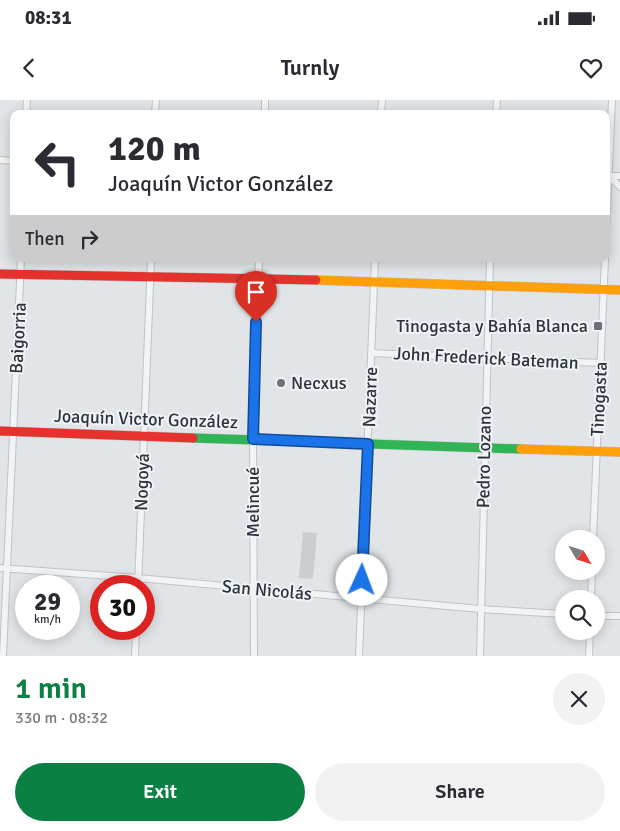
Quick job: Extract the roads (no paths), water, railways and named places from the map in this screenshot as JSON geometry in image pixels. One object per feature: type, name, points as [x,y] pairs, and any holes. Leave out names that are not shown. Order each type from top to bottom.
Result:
[{"type":"street","points":[[610,138],[612,100]]},
{"type":"street","points":[[610,178],[620,187]]},
{"type":"street","name":"Baigorria","points":[[3,656],[3,569],[13,431],[21,262]]},
{"type":"street","name":"Nogoyá","points":[[138,575],[151,262]]},
{"type":"street","name":"Melincué","points":[[254,656],[253,439],[259,262]]},
{"type":"street","name":"Nazarre","points":[[359,656],[376,262]]},
{"type":"street","name":"Pedro Lozano","points":[[480,656],[490,262]]},
{"type":"street","name":"Tinogasta","points":[[594,530],[605,262]]},
{"type":"street","points":[[0,274],[258,278],[620,290]]},
{"type":"street","name":"John Frederick Bateman","points":[[371,353],[601,363]]},
{"type":"street","name":"Joaquín Victor González","points":[[0,431],[620,452]]},
{"type":"street","name":"San Nicolás","points":[[3,569],[93,575]]},
{"type":"street","name":"San Nicolás","points":[[155,579],[480,609],[555,613]]},
{"type":"street","points":[[605,616],[620,616]]},
{"type":"street","points":[[136,640],[136,656]]},
{"type":"street","points":[[589,656],[590,640]]},
{"type":"place","name":"Tinogasta y Bahía Blanca","points":[[598,326]]},
{"type":"place","name":"Necxus","points":[[281,383]]}]
